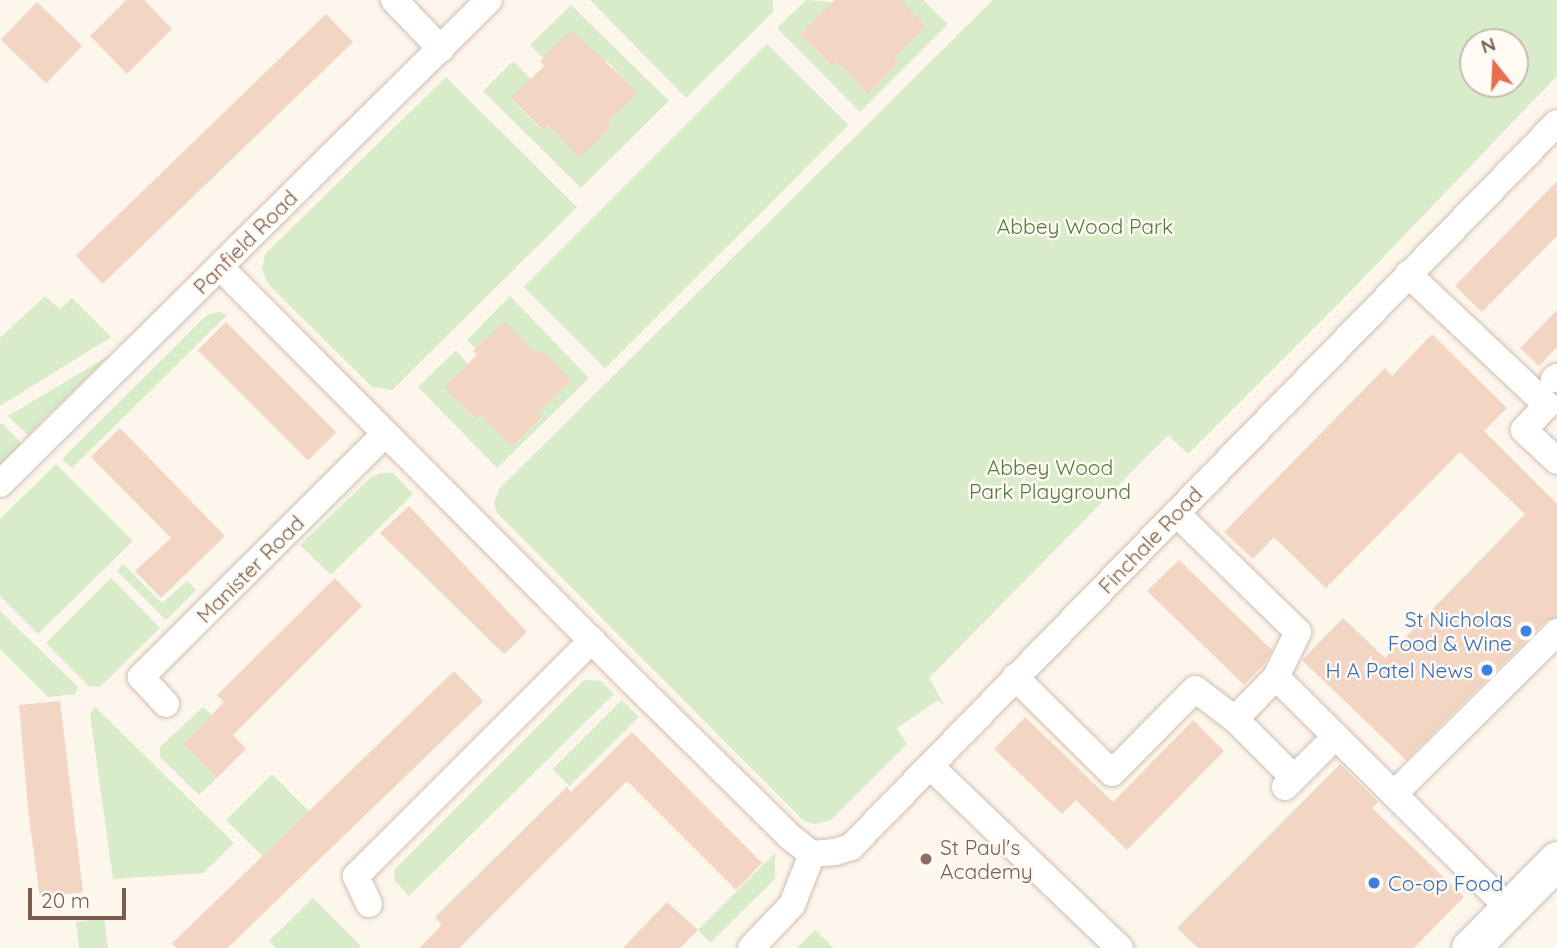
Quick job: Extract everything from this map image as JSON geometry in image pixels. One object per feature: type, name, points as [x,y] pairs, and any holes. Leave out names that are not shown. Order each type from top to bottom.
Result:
[{"type":"street","points":[[394,0],[441,48]]},
{"type":"street","name":"Panfield Road","points":[[0,484],[489,0]]},
{"type":"street","name":"Finchale Road","points":[[812,854],[851,847],[1557,122]]},
{"type":"street","points":[[220,267],[592,640],[790,836],[812,854],[792,905],[751,948]]},
{"type":"street","points":[[1408,274],[1547,405],[1524,430],[1557,461]]},
{"type":"street","name":"Manister Road","points":[[166,704],[141,677],[385,434]]},
{"type":"street","points":[[1176,513],[1298,632],[1276,677],[1235,719]]},
{"type":"street","points":[[1394,793],[1557,632]]},
{"type":"street","points":[[369,904],[356,876],[592,640]]},
{"type":"street","points":[[1015,677],[1112,773],[1195,689],[1235,719],[1289,783],[1336,736]]},
{"type":"street","points":[[1276,677],[1509,908]]},
{"type":"street","points":[[930,766],[1120,948]]},
{"type":"street","points":[[1470,948],[1557,860]]},
{"type":"green space","points":[[590,0],[772,0],[774,11],[686,98]]},
{"type":"green space","points":[[806,0],[833,2],[800,34],[831,66],[837,62],[868,94],[899,63],[894,58],[901,0],[923,0],[948,24],[860,112],[777,28]]},
{"type":"green space","name":"Abbey Wood Park","points":[[993,0],[1557,0],[1557,76],[1346,296],[1188,454],[1168,435],[929,678],[945,706],[938,700],[897,728],[907,744],[831,820],[815,824],[804,821],[497,513],[494,503],[499,489]]},
{"type":"green space","points":[[571,5],[669,101],[581,188],[483,91],[513,61],[531,79],[511,99],[542,130],[548,125],[580,157],[611,127],[607,123],[637,92],[608,62],[543,58],[530,45]]},
{"type":"green space","points":[[767,44],[848,125],[605,369],[524,287]]},
{"type":"green space","points":[[446,77],[577,207],[392,390],[372,387],[269,285],[262,270],[265,254]]},
{"type":"green space","points":[[45,296],[60,309],[72,298],[111,337],[0,406],[0,338]]},
{"type":"green space","points":[[510,296],[589,378],[497,468],[418,387],[456,350],[468,364],[445,387],[475,419],[481,415],[512,447],[542,418],[538,413],[571,380],[541,350],[536,354],[505,321],[476,349],[467,340]]},
{"type":"green space","points":[[220,312],[227,315],[72,468],[62,459],[207,315]]},
{"type":"green space","points":[[110,355],[28,435],[8,416]]},
{"type":"green space","points":[[2,423],[22,444],[0,466],[0,425]]},
{"type":"green space","points":[[56,464],[133,541],[38,634],[0,596],[0,519]]},
{"type":"green space","points":[[381,473],[393,473],[413,494],[331,575],[300,545],[371,477]]},
{"type":"green space","points":[[123,564],[162,603],[187,581],[196,590],[166,620],[117,571]]},
{"type":"green space","points":[[111,578],[160,628],[100,687],[89,686],[46,643]]},
{"type":"green space","points":[[0,611],[78,687],[75,694],[48,697],[0,649]]},
{"type":"green space","points":[[584,680],[601,681],[614,694],[409,896],[395,881],[394,870]]},
{"type":"green space","points":[[622,700],[639,717],[570,786],[553,769]]},
{"type":"green space","points":[[95,707],[234,843],[203,873],[113,879],[90,714]]},
{"type":"green space","points":[[203,707],[212,715],[183,744],[217,778],[199,795],[160,757],[160,747]]},
{"type":"green space","points":[[272,774],[311,813],[265,859],[226,820]]},
{"type":"green space","points":[[775,853],[775,879],[710,943],[698,930]]},
{"type":"green space","points":[[313,898],[361,946],[359,948],[276,948],[269,941]]},
{"type":"green space","points":[[104,918],[108,948],[79,948],[76,922]]},
{"type":"green space","points":[[815,930],[834,948],[797,948]]},
{"type":"building","points":[[126,0],[144,0],[172,29],[127,74],[90,36]]},
{"type":"building","points":[[835,0],[901,0],[926,26],[894,58],[899,63],[868,94],[837,62],[832,66],[800,34]]},
{"type":"building","points":[[37,2],[82,46],[46,83],[1,39]]},
{"type":"building","points":[[326,14],[353,42],[103,284],[76,256]]},
{"type":"building","points":[[571,30],[638,92],[607,123],[611,127],[580,158],[548,125],[543,130],[511,98],[544,66],[540,61]]},
{"type":"building","points":[[1557,181],[1557,236],[1482,312],[1455,286]]},
{"type":"building","points":[[1557,310],[1557,347],[1539,366],[1520,348]]},
{"type":"building","points":[[505,321],[536,354],[541,349],[571,380],[538,413],[542,417],[512,447],[481,415],[476,419],[444,387],[477,355],[473,351]]},
{"type":"building","points":[[226,322],[336,432],[308,461],[198,350]]},
{"type":"building","points":[[1432,334],[1507,408],[1484,431],[1557,504],[1557,617],[1546,621],[1406,760],[1302,660],[1343,618],[1385,658],[1525,514],[1460,452],[1326,588],[1274,537],[1253,559],[1224,532],[1385,368],[1392,376]]},
{"type":"building","points":[[120,428],[225,536],[161,598],[135,571],[171,538],[91,457]]},
{"type":"building","points":[[409,506],[527,632],[504,654],[380,533]]},
{"type":"building","points":[[1179,560],[1272,650],[1265,663],[1244,685],[1147,591]]},
{"type":"building","points":[[335,578],[362,606],[233,735],[246,749],[217,778],[183,744],[224,702],[217,695]]},
{"type":"building","points":[[454,671],[483,701],[228,948],[177,948],[172,943]]},
{"type":"building","points":[[60,701],[83,892],[40,898],[29,818],[19,705]]},
{"type":"building","points":[[1025,717],[1113,802],[1193,720],[1224,751],[1127,850],[1076,800],[1062,814],[994,749]]},
{"type":"building","points":[[632,732],[762,863],[736,890],[627,781],[459,948],[419,948],[442,925],[435,917],[567,787],[571,792]]},
{"type":"building","points":[[1340,764],[1378,802],[1372,808],[1464,897],[1414,948],[1198,948],[1177,928]]},
{"type":"building","points":[[667,902],[698,930],[680,948],[623,948]]},
{"type":"place","name":"St Nicholas Food & Wine","points":[[1526,631]]},
{"type":"place","name":"H A Patel News","points":[[1487,670]]},
{"type":"place","name":"St Paul's Academy","points":[[926,859]]},
{"type":"place","name":"Co-op Food","points":[[1374,883]]},
{"type":"park label","name":"Abbey Wood Park Playground","points":[[1050,479]]}]
